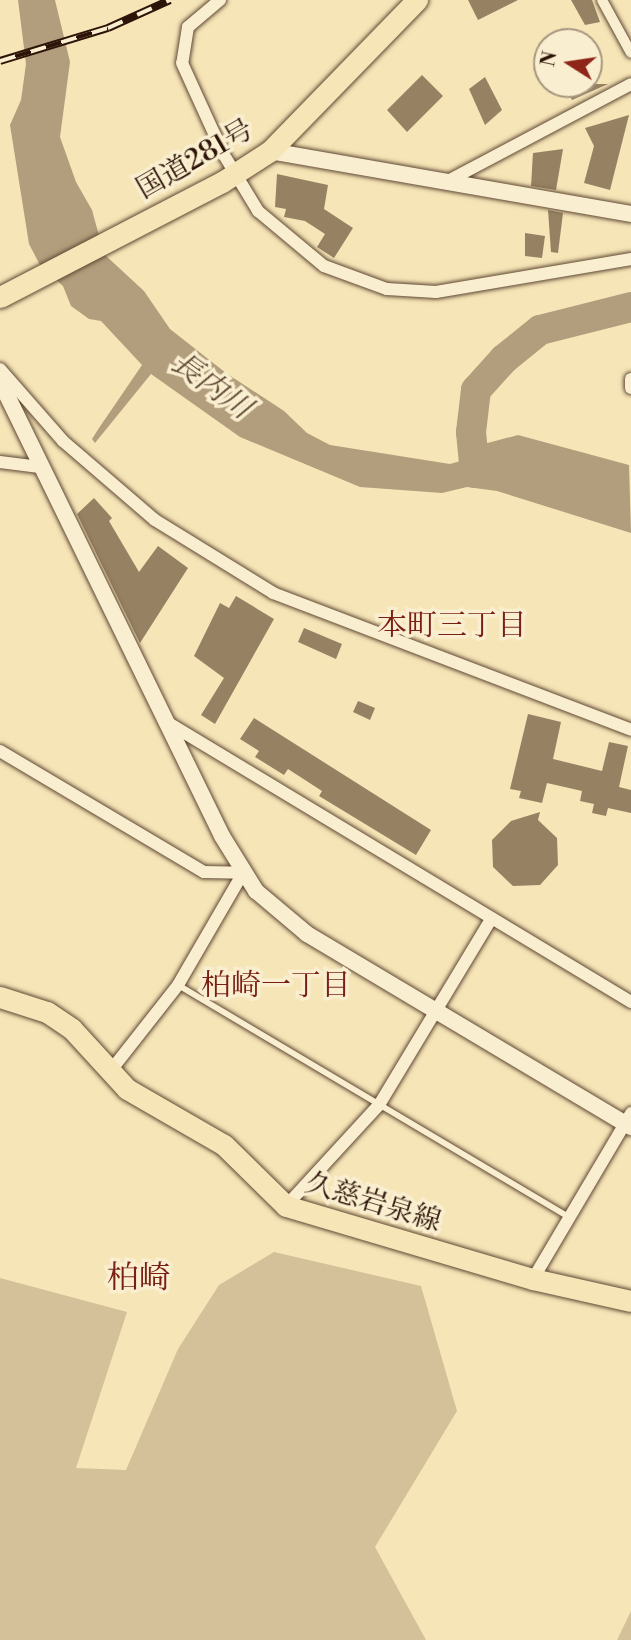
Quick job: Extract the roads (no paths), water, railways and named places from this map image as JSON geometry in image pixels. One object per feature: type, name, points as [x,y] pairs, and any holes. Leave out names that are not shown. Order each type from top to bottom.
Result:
[{"type":"main road","name":"国道281号","points":[[0,298],[228,178],[270,151],[417,0]]},
{"type":"main road","name":"久慈岩泉線","points":[[0,998],[47,1012],[112,1069],[143,1101],[224,1145],[286,1206],[533,1279],[631,1301]]},
{"type":"street","points":[[220,0],[188,27],[182,63],[228,178],[258,211],[324,266],[387,289],[436,292],[474,288],[631,260]]},
{"type":"street","points":[[603,0],[631,53]]},
{"type":"street","points":[[446,182],[631,84]]},
{"type":"street","points":[[270,151],[631,214]]},
{"type":"street","points":[[0,369],[63,441],[155,520],[273,593],[631,730]]},
{"type":"street","points":[[631,379],[631,388]]},
{"type":"street","points":[[0,381],[165,721],[243,873],[274,911],[436,1011],[629,1121],[568,1217],[533,1279]]},
{"type":"street","points":[[1,465],[40,467]]},
{"type":"street","points":[[165,721],[631,1002]]},
{"type":"street","points":[[0,751],[204,872],[243,873]]},
{"type":"street","points":[[112,1069],[178,985],[243,873]]},
{"type":"street","points":[[286,1206],[379,1105],[492,918]]},
{"type":"lane","points":[[178,985],[568,1217]]},
{"type":"water","name":"長内川","points":[[18,0],[55,0],[70,62],[60,137],[76,182],[92,210],[104,254],[144,291],[170,329],[226,373],[284,411],[307,433],[330,445],[450,464],[464,460],[484,444],[518,435],[629,465],[631,533],[497,491],[467,487],[442,493],[360,487],[240,437],[151,374],[95,443],[92,439],[142,365],[101,321],[89,319],[71,306],[63,286],[40,265],[29,244],[10,125],[21,100],[26,64]]},
{"type":"waterway","points":[[475,473],[471,432],[476,390],[504,359],[540,330],[631,307]]},
{"type":"railway","points":[[0,61],[108,28],[170,0]]},
{"type":"district","name":"本町三丁目","points":[[452,626]]},
{"type":"district","name":"柏崎一丁目","points":[[276,986]]},
{"type":"district","name":"柏崎","points":[[139,1278]]}]
